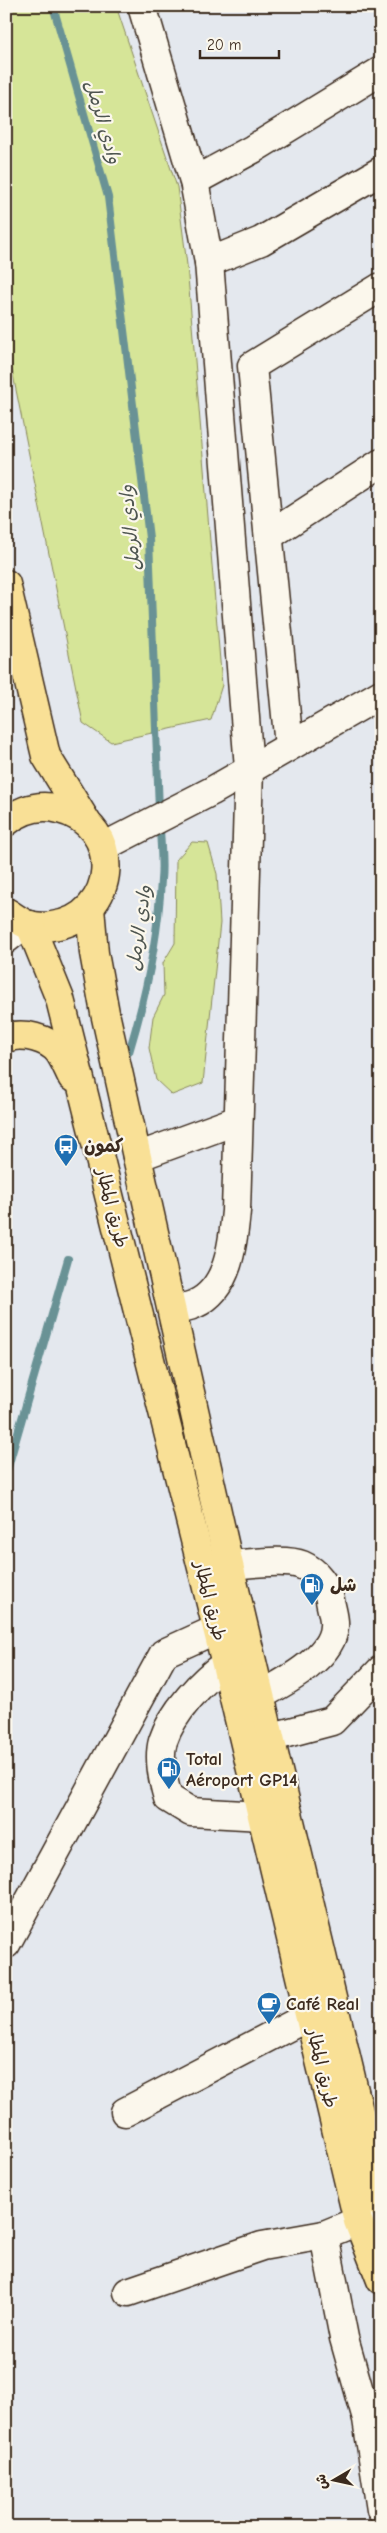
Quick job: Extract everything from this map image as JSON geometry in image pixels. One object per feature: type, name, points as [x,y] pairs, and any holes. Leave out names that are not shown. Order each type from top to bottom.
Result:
[{"type":"main road","points":[[6,584],[46,756],[86,821],[96,833],[103,847],[106,863],[105,880],[100,895],[90,908],[77,918],[62,925],[46,927],[17,925]]},
{"type":"main road","points":[[6,822],[16,814],[33,808],[52,807],[70,811],[86,821]]},
{"type":"main road","name":"طريق المطار","points":[[90,908],[94,953],[105,1013],[137,1157],[230,1565],[379,2187]]},
{"type":"main road","name":"طريق المطار","points":[[17,925],[60,999],[226,1664],[310,2016],[370,2219],[381,2280]]},
{"type":"main road","points":[[6,1038],[28,1036],[45,1041],[58,1051],[86,1107]]},
{"type":"street","points":[[142,6],[194,181],[209,262],[250,768],[236,1211],[233,1243],[224,1273],[214,1290],[197,1304],[173,1310]]},
{"type":"street","points":[[194,181],[253,150],[381,71]]},
{"type":"street","points":[[209,262],[261,241],[381,171]]},
{"type":"street","points":[[218,368],[252,366],[381,287]]},
{"type":"street","points":[[252,366],[270,535],[289,746]]},
{"type":"street","points":[[270,535],[381,463]]},
{"type":"street","points":[[103,847],[212,791],[381,694]]},
{"type":"street","points":[[137,1157],[238,1120]]},
{"type":"street","points":[[230,1565],[301,1565],[317,1574],[328,1592],[334,1627],[325,1650],[292,1677],[261,1695]]},
{"type":"street","points":[[6,1944],[164,1653],[217,1629],[244,1622]]},
{"type":"street","points":[[226,1664],[207,1676],[178,1713],[163,1742],[162,1778],[168,1798],[191,1812],[262,1816]]},
{"type":"street","points":[[272,1737],[332,1722],[381,1670]]},
{"type":"street","points":[[125,2112],[310,2016]]},
{"type":"street","points":[[128,2292],[262,2246],[324,2235],[370,2219]]},
{"type":"street","points":[[324,2235],[344,2338],[367,2419],[381,2510]]},
{"type":"green space","points":[[6,6],[116,6],[177,187],[187,265],[222,685],[211,720],[111,742],[83,723],[6,340]]},
{"type":"green space","points":[[192,842],[208,843],[217,874],[220,923],[203,1083],[172,1095],[156,1080],[149,1048],[153,1017],[164,995],[163,963],[175,943],[176,860]]},
{"type":"waterway","name":"وادي الرمل","points":[[53,6],[108,197],[149,538],[159,811]]},
{"type":"waterway","name":"وادي الرمل","points":[[129,1052],[146,989],[157,924],[162,873],[160,823]]},
{"type":"waterway","name":"وادي الرمل","points":[[6,1474],[68,1259]]},
{"type":"place","name":"كمون","points":[[66,1167]]},
{"type":"place","name":"شل","points":[[312,1606]]},
{"type":"place","name":"Total Aéroport GP14","points":[[169,1790]]},
{"type":"place","name":"Café Real","points":[[269,2025]]}]
